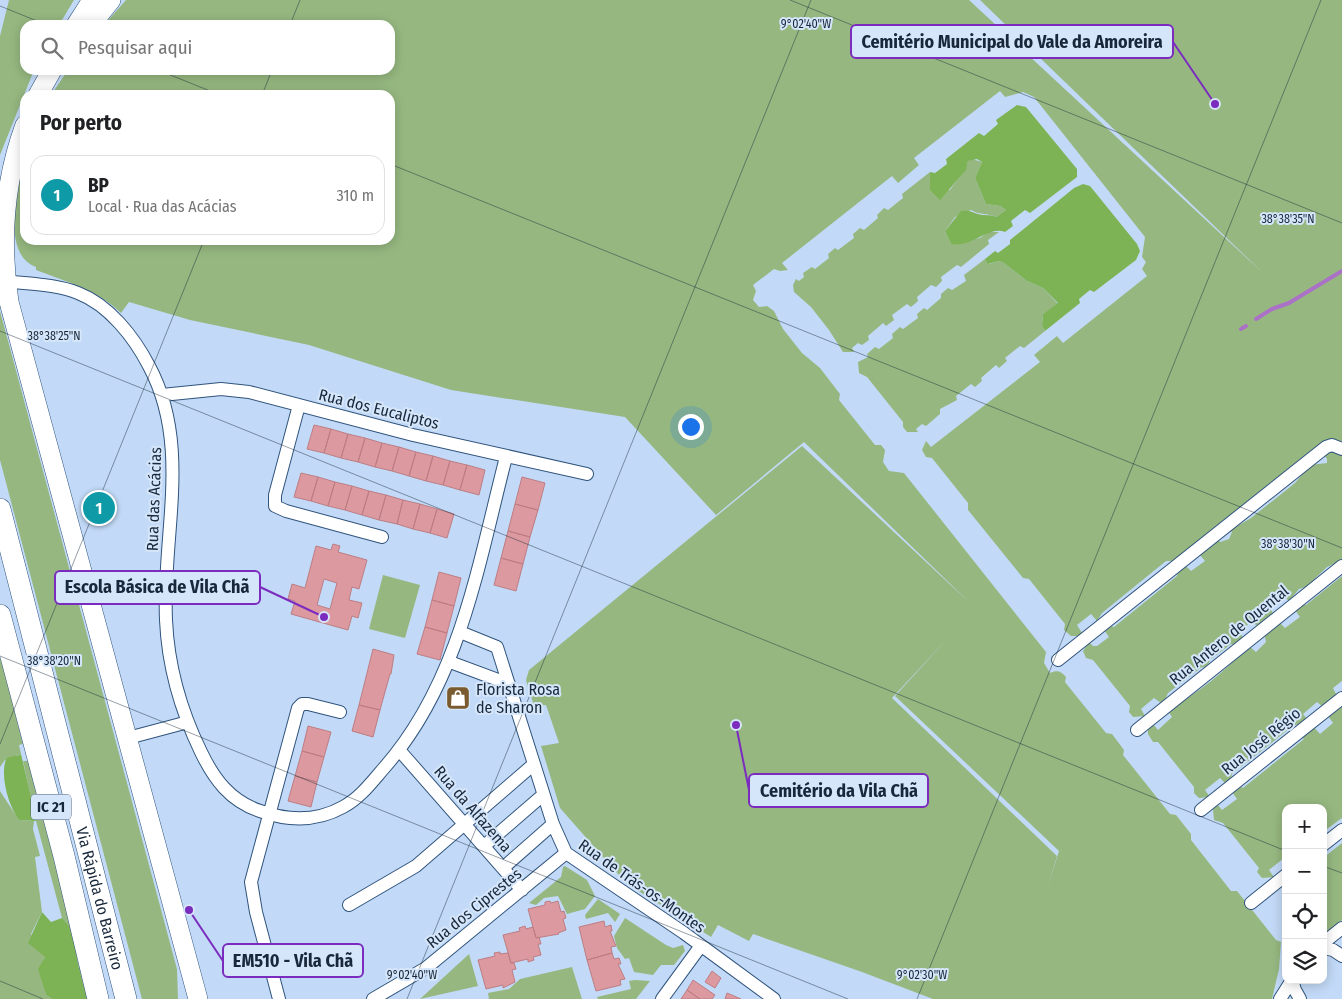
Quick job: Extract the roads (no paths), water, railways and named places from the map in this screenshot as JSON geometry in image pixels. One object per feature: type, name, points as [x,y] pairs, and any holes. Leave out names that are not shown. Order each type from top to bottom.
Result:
[{"type":"highway","name":"Via Rápida do Barreiro","points":[[0,509],[126,999]]},
{"type":"highway","name":"Via Rápida do Barreiro","points":[[0,615],[64,856],[98,999]]},
{"type":"main road","points":[[79,20],[92,0]]},
{"type":"main road","points":[[95,20],[111,0]]},
{"type":"main road","points":[[41,90],[49,75]]},
{"type":"main road","points":[[20,139],[9,175],[4,210],[5,281],[61,499],[198,999]]},
{"type":"street","name":"Rua das Acácias","points":[[5,281],[77,292],[104,309],[133,340],[149,366],[162,394],[174,450],[166,620],[173,670],[188,722],[208,766],[225,790],[240,802],[268,814],[302,819],[320,817],[340,809],[359,798],[400,751],[418,725],[450,662],[460,632],[506,457]]},
{"type":"street","name":"Rua dos Eucaliptos","points":[[162,394],[235,390],[413,435],[586,474]]},
{"type":"street","points":[[298,405],[274,495],[275,506],[286,511],[382,537]]},
{"type":"street","points":[[1058,660],[1326,447],[1332,445],[1342,449]]},
{"type":"street","name":"Rua Antero de Quental","points":[[1137,730],[1342,566]]},
{"type":"street","name":"Rua de Trás-os-Montes","points":[[460,632],[497,647],[552,824],[566,853],[684,933],[700,947],[774,999]]},
{"type":"street","points":[[450,662],[509,684]]},
{"type":"street","name":"Rua José Régio","points":[[1201,810],[1342,698]]},
{"type":"street","points":[[279,999],[252,897],[251,882],[298,708],[302,704],[308,704],[340,712]]},
{"type":"street","points":[[128,738],[188,722]]},
{"type":"street","name":"Rua da Alfazema","points":[[400,751],[522,890]]},
{"type":"street","points":[[349,905],[416,866],[534,764]]},
{"type":"street","points":[[484,846],[543,795]]},
{"type":"street","points":[[503,868],[552,824]]},
{"type":"street","points":[[1327,842],[1342,830]]},
{"type":"street","name":"Rua dos Ciprestes","points":[[373,999],[426,968],[566,853]]},
{"type":"street","points":[[1251,903],[1282,878]]},
{"type":"street","points":[[1327,943],[1342,928]]},
{"type":"street","points":[[662,999],[700,947]]},
{"type":"street","points":[[1327,948],[1342,956]]},
{"type":"street","points":[[1280,999],[1289,984]]},
{"type":"street","points":[[1294,984],[1300,999]]},
{"type":"waterway","points":[[1256,319],[1272,309],[1289,303],[1342,271]]},
{"type":"waterway","points":[[1241,329],[1246,326]]},
{"type":"place","name":"Cemitério Municipal do Vale da Amoreira","points":[[1215,104]]},
{"type":"place","name":"BP","points":[[99,508]]},
{"type":"place","name":"Escola Básica de Vila Chã","points":[[324,617]]},
{"type":"place","name":"Florista Rosa de Sharon","points":[[458,698]]},
{"type":"place","name":"Cemitério da Vila Chã","points":[[736,725]]},
{"type":"place","name":"EM510 - Vila Chã","points":[[189,910]]}]
